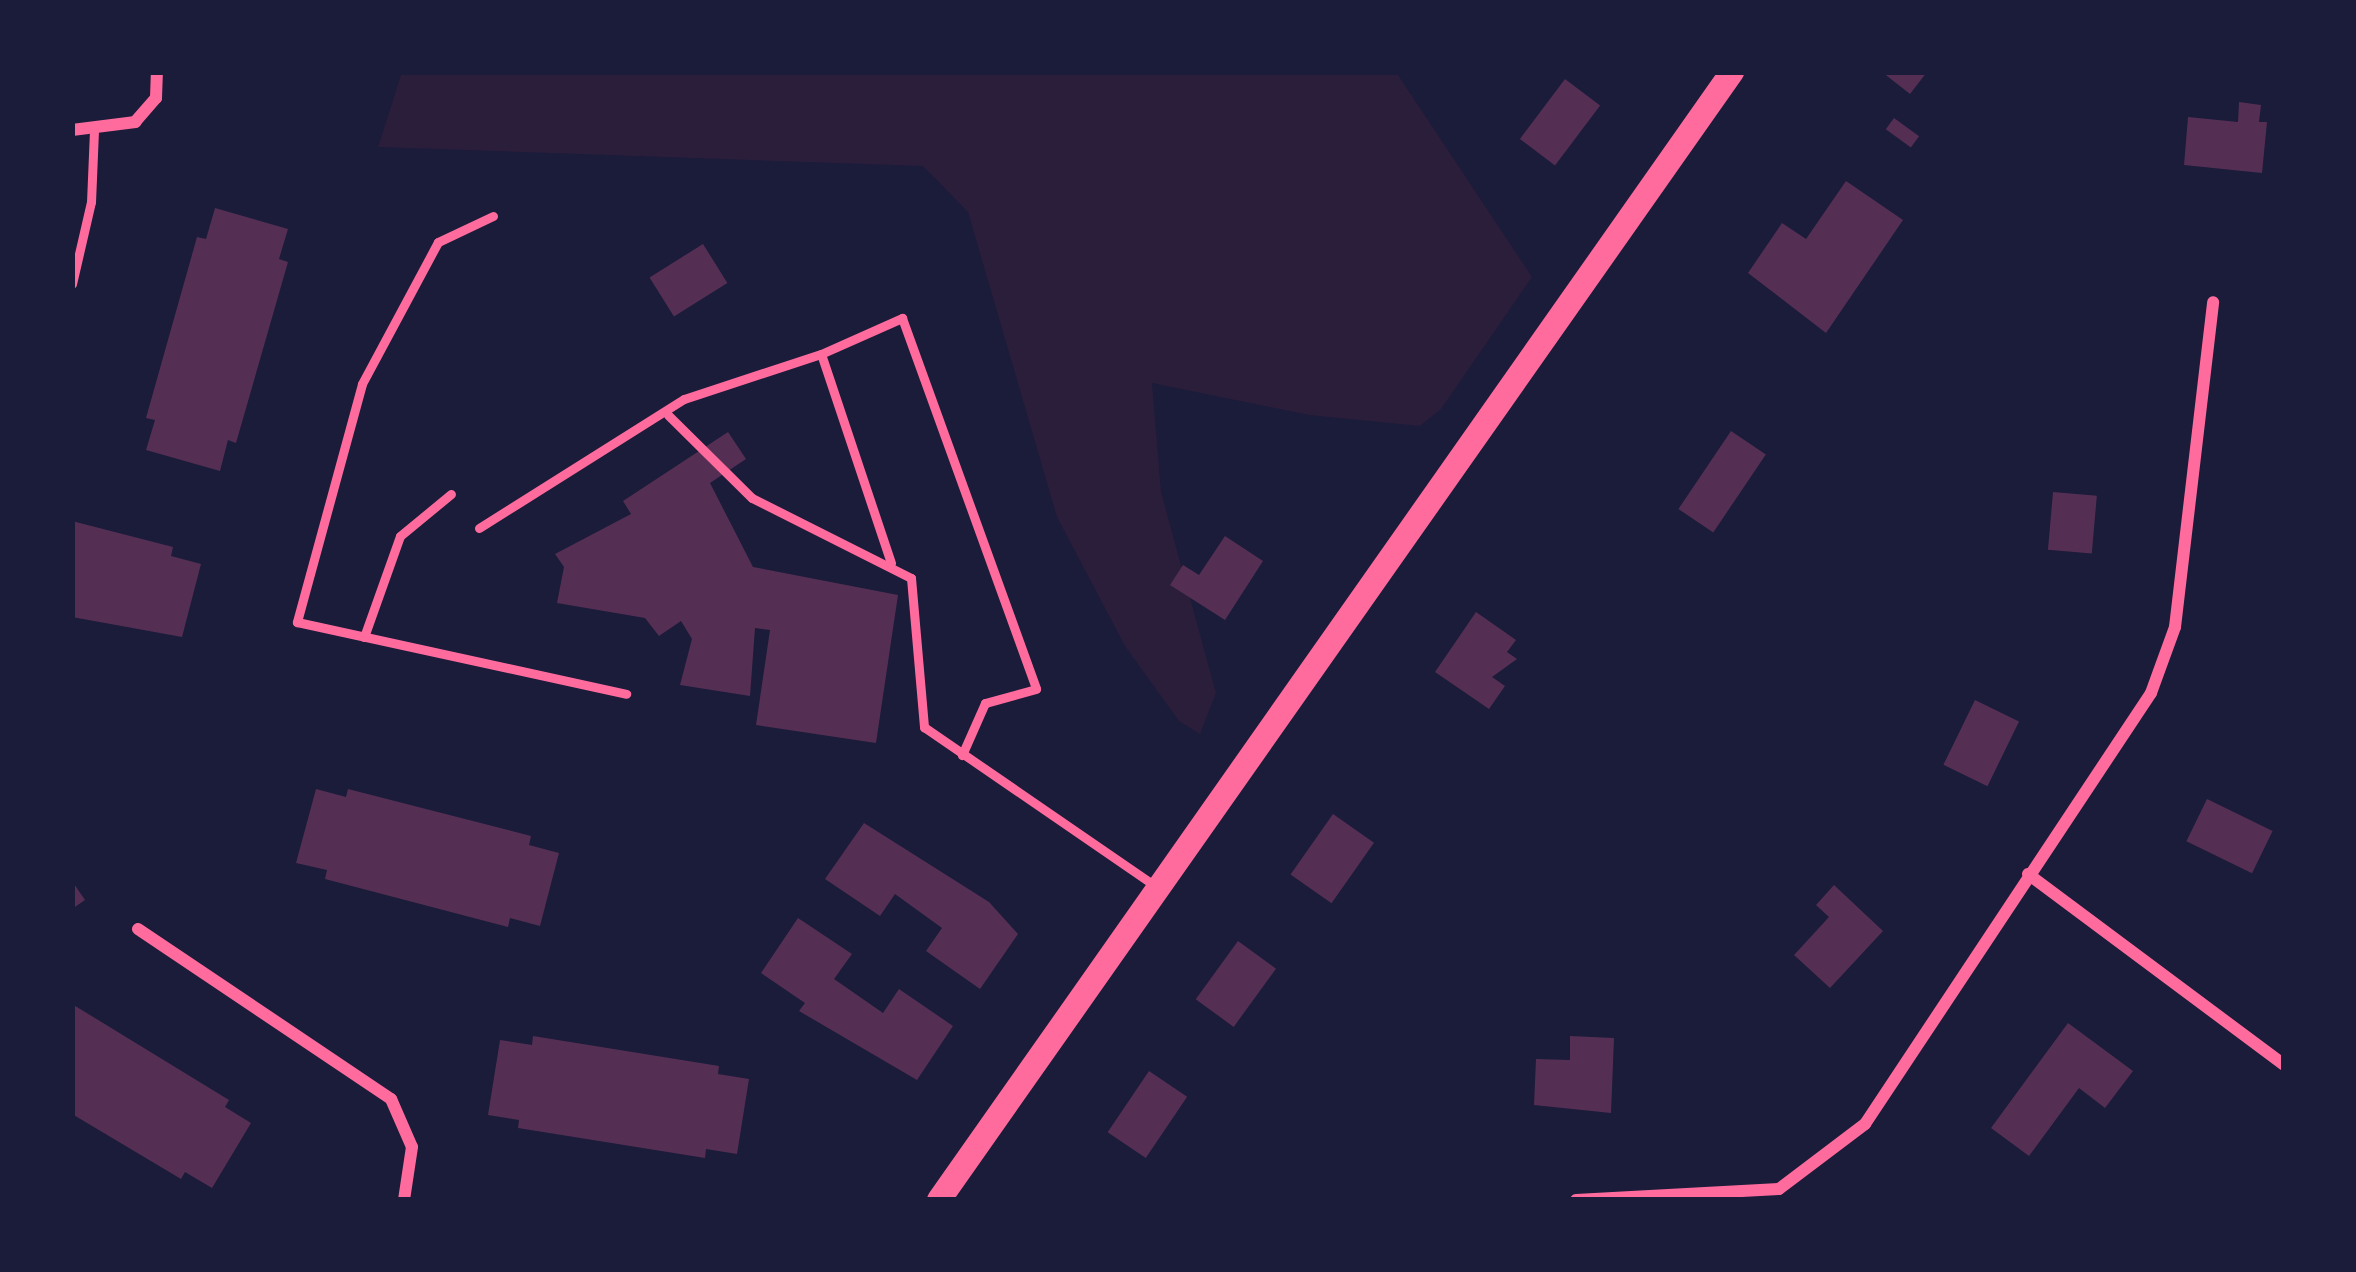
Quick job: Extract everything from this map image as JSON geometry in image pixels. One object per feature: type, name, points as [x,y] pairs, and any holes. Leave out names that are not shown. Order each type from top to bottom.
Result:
[{"type":"main road","points":[[939,1200],[1732,72]]},
{"type":"street","points":[[72,130],[94,130],[147,113],[157,72]]},
{"type":"street","points":[[1576,1200],[1741,1197],[1780,1189],[1819,1165],[1865,1124],[2151,693],[2175,627],[2213,302]]},
{"type":"street","points":[[2028,874],[2284,1065]]},
{"type":"street","points":[[138,929],[391,1099],[412,1147],[405,1200]]},
{"type":"lane","points":[[72,284],[91,202],[94,130]]},
{"type":"lane","points":[[493,216],[438,242],[362,384],[297,622],[626,694]]},
{"type":"lane","points":[[478,527],[574,463],[668,415],[684,399],[821,354],[902,318],[1036,689],[985,703],[962,755]]},
{"type":"lane","points":[[821,354],[891,562]]},
{"type":"lane","points":[[668,415],[752,498],[891,562],[910,578],[916,599],[924,727],[1158,888]]},
{"type":"lane","points":[[364,637],[400,536],[451,494]]},
{"type":"shaded area","points":[[402,72],[1396,72],[1532,277],[1441,409],[1420,426],[1309,415],[1152,383],[1161,492],[1216,693],[1200,734],[1179,721],[1125,646],[1057,517],[968,212],[923,166],[378,147]]},
{"type":"building","points":[[1882,72],[1927,72],[1910,94]]},
{"type":"building","points":[[1565,79],[1600,105],[1555,165],[1520,139]]},
{"type":"building","points":[[2239,102],[2261,105],[2259,122],[2267,122],[2262,173],[2184,165],[2188,117],[2238,122]]},
{"type":"building","points":[[1894,118],[1919,136],[1911,148],[1886,129]]},
{"type":"building","points":[[1846,181],[1903,220],[1826,333],[1748,273],[1782,223],[1806,239]]},
{"type":"building","points":[[215,208],[288,229],[279,259],[288,262],[236,443],[228,440],[220,471],[146,450],[155,420],[146,418],[197,237],[206,239]]},
{"type":"building","points":[[703,244],[727,283],[674,316],[650,277]]},
{"type":"building","points":[[1731,431],[1766,454],[1713,532],[1678,509]]},
{"type":"building","points":[[728,432],[746,459],[710,483],[753,567],[898,595],[876,743],[756,725],[770,630],[755,628],[750,696],[680,685],[692,639],[681,621],[659,636],[645,618],[557,603],[564,567],[555,554],[631,514],[623,501]]},
{"type":"building","points":[[2053,492],[2097,496],[2092,554],[2048,550]]},
{"type":"building","points":[[72,521],[173,547],[171,556],[201,564],[182,637],[72,617]]},
{"type":"building","points":[[1225,536],[1263,561],[1225,620],[1170,585],[1183,565],[1199,575]]},
{"type":"building","points":[[1476,612],[1516,640],[1507,652],[1517,659],[1492,677],[1505,686],[1489,709],[1435,672]]},
{"type":"building","points":[[1975,700],[2019,721],[1987,786],[1943,765]]},
{"type":"building","points":[[316,789],[346,797],[348,789],[531,836],[529,845],[559,853],[540,926],[510,918],[508,927],[325,879],[327,870],[296,863]]},
{"type":"building","points":[[2207,799],[2273,831],[2252,873],[2186,841]]},
{"type":"building","points":[[1333,814],[1374,843],[1332,903],[1291,875]]},
{"type":"building","points":[[864,823],[989,902],[1018,934],[980,989],[926,951],[942,928],[895,894],[880,916],[825,879]]},
{"type":"building","points":[[72,881],[85,900],[72,909]]},
{"type":"building","points":[[1834,885],[1883,931],[1830,988],[1794,955],[1829,917],[1816,905]]},
{"type":"building","points":[[798,918],[852,954],[834,979],[883,1013],[899,989],[953,1026],[917,1080],[799,1011],[805,1003],[761,973]]},
{"type":"building","points":[[1238,941],[1276,969],[1234,1027],[1196,999]]},
{"type":"building","points":[[72,1004],[229,1100],[225,1107],[251,1123],[212,1188],[185,1172],[181,1179],[72,1114]]},
{"type":"building","points":[[2068,1023],[2133,1071],[2105,1108],[2079,1088],[2029,1156],[1991,1128]]},
{"type":"building","points":[[533,1036],[719,1066],[718,1074],[749,1079],[737,1154],[706,1149],[705,1158],[518,1128],[519,1120],[488,1115],[500,1040],[532,1045]]},
{"type":"building","points":[[1570,1036],[1614,1038],[1611,1113],[1534,1105],[1536,1059],[1570,1060]]},
{"type":"building","points":[[1149,1071],[1187,1097],[1146,1158],[1108,1132]]}]
